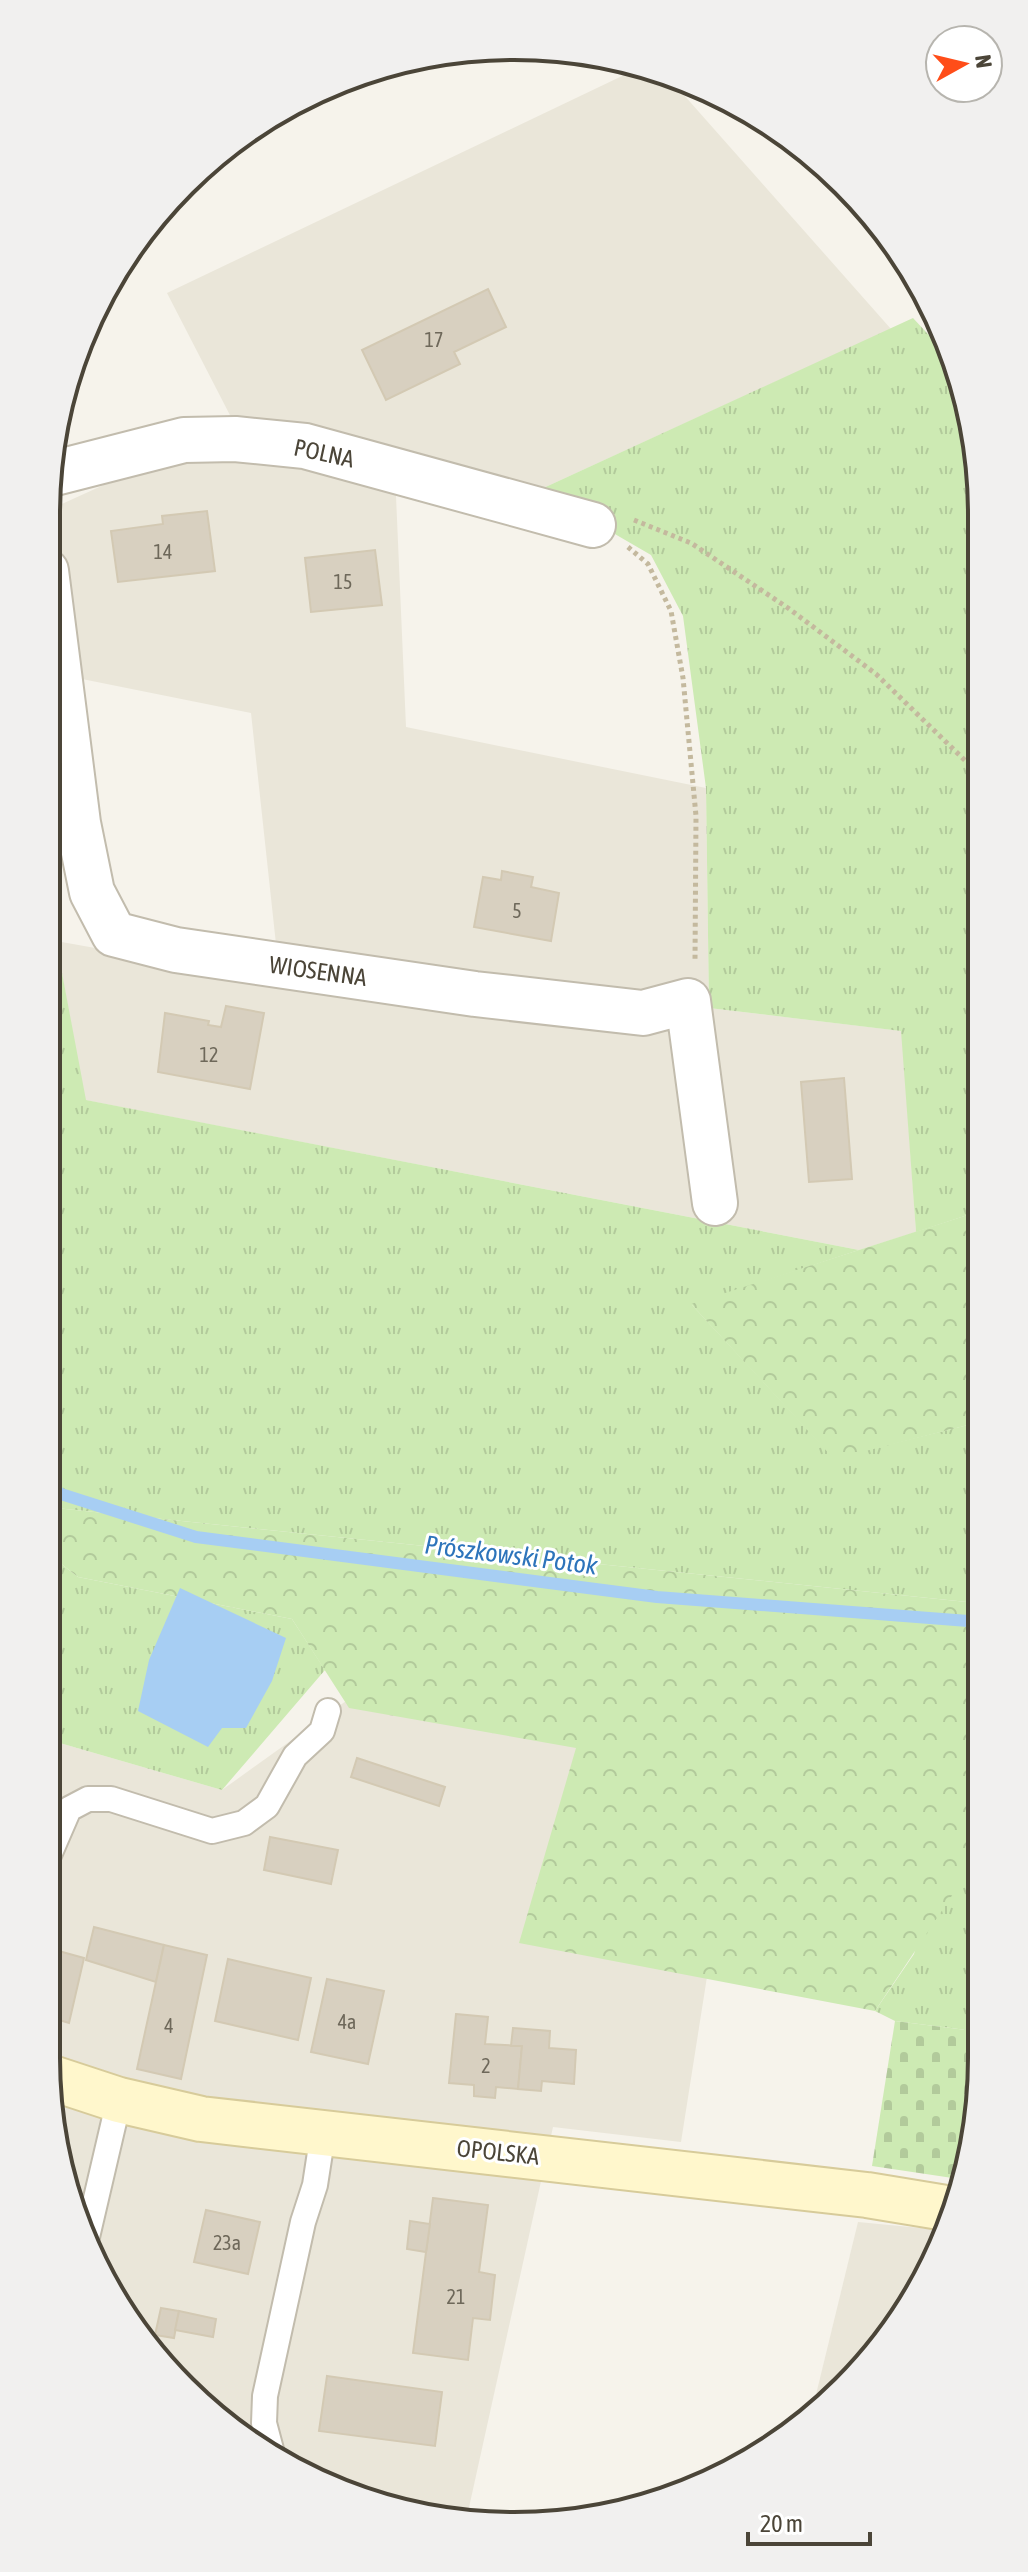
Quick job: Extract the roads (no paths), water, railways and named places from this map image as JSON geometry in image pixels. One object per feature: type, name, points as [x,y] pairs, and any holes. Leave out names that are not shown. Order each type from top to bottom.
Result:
[{"type":"street","name":"POLNA","points":[[62,471],[184,440],[235,439],[305,446],[593,525]]},
{"type":"street","name":"WIOSENNA","points":[[60,681],[78,823],[92,892],[114,934],[176,950],[491,996],[643,1013],[688,1001],[715,1203]]},
{"type":"street","name":"OPOLSKA","points":[[61,2081],[119,2100],[201,2119],[867,2195],[943,2207]]},
{"type":"lane","points":[[60,1830],[69,1809],[88,1799],[111,1799],[212,1831],[244,1823],[267,1806],[295,1756],[322,1731],[328,1711]]},
{"type":"lane","points":[[91,2221],[119,2100]]},
{"type":"lane","points":[[268,2439],[264,2423],[265,2396],[303,2222],[315,2185],[323,2133]]},
{"type":"water","points":[[180,1588],[286,1638],[272,1681],[246,1728],[222,1728],[208,1747],[138,1711],[149,1660]]},
{"type":"waterway","name":"Prószkowski Potok","points":[[60,1493],[196,1537],[657,1597],[968,1621]]}]
